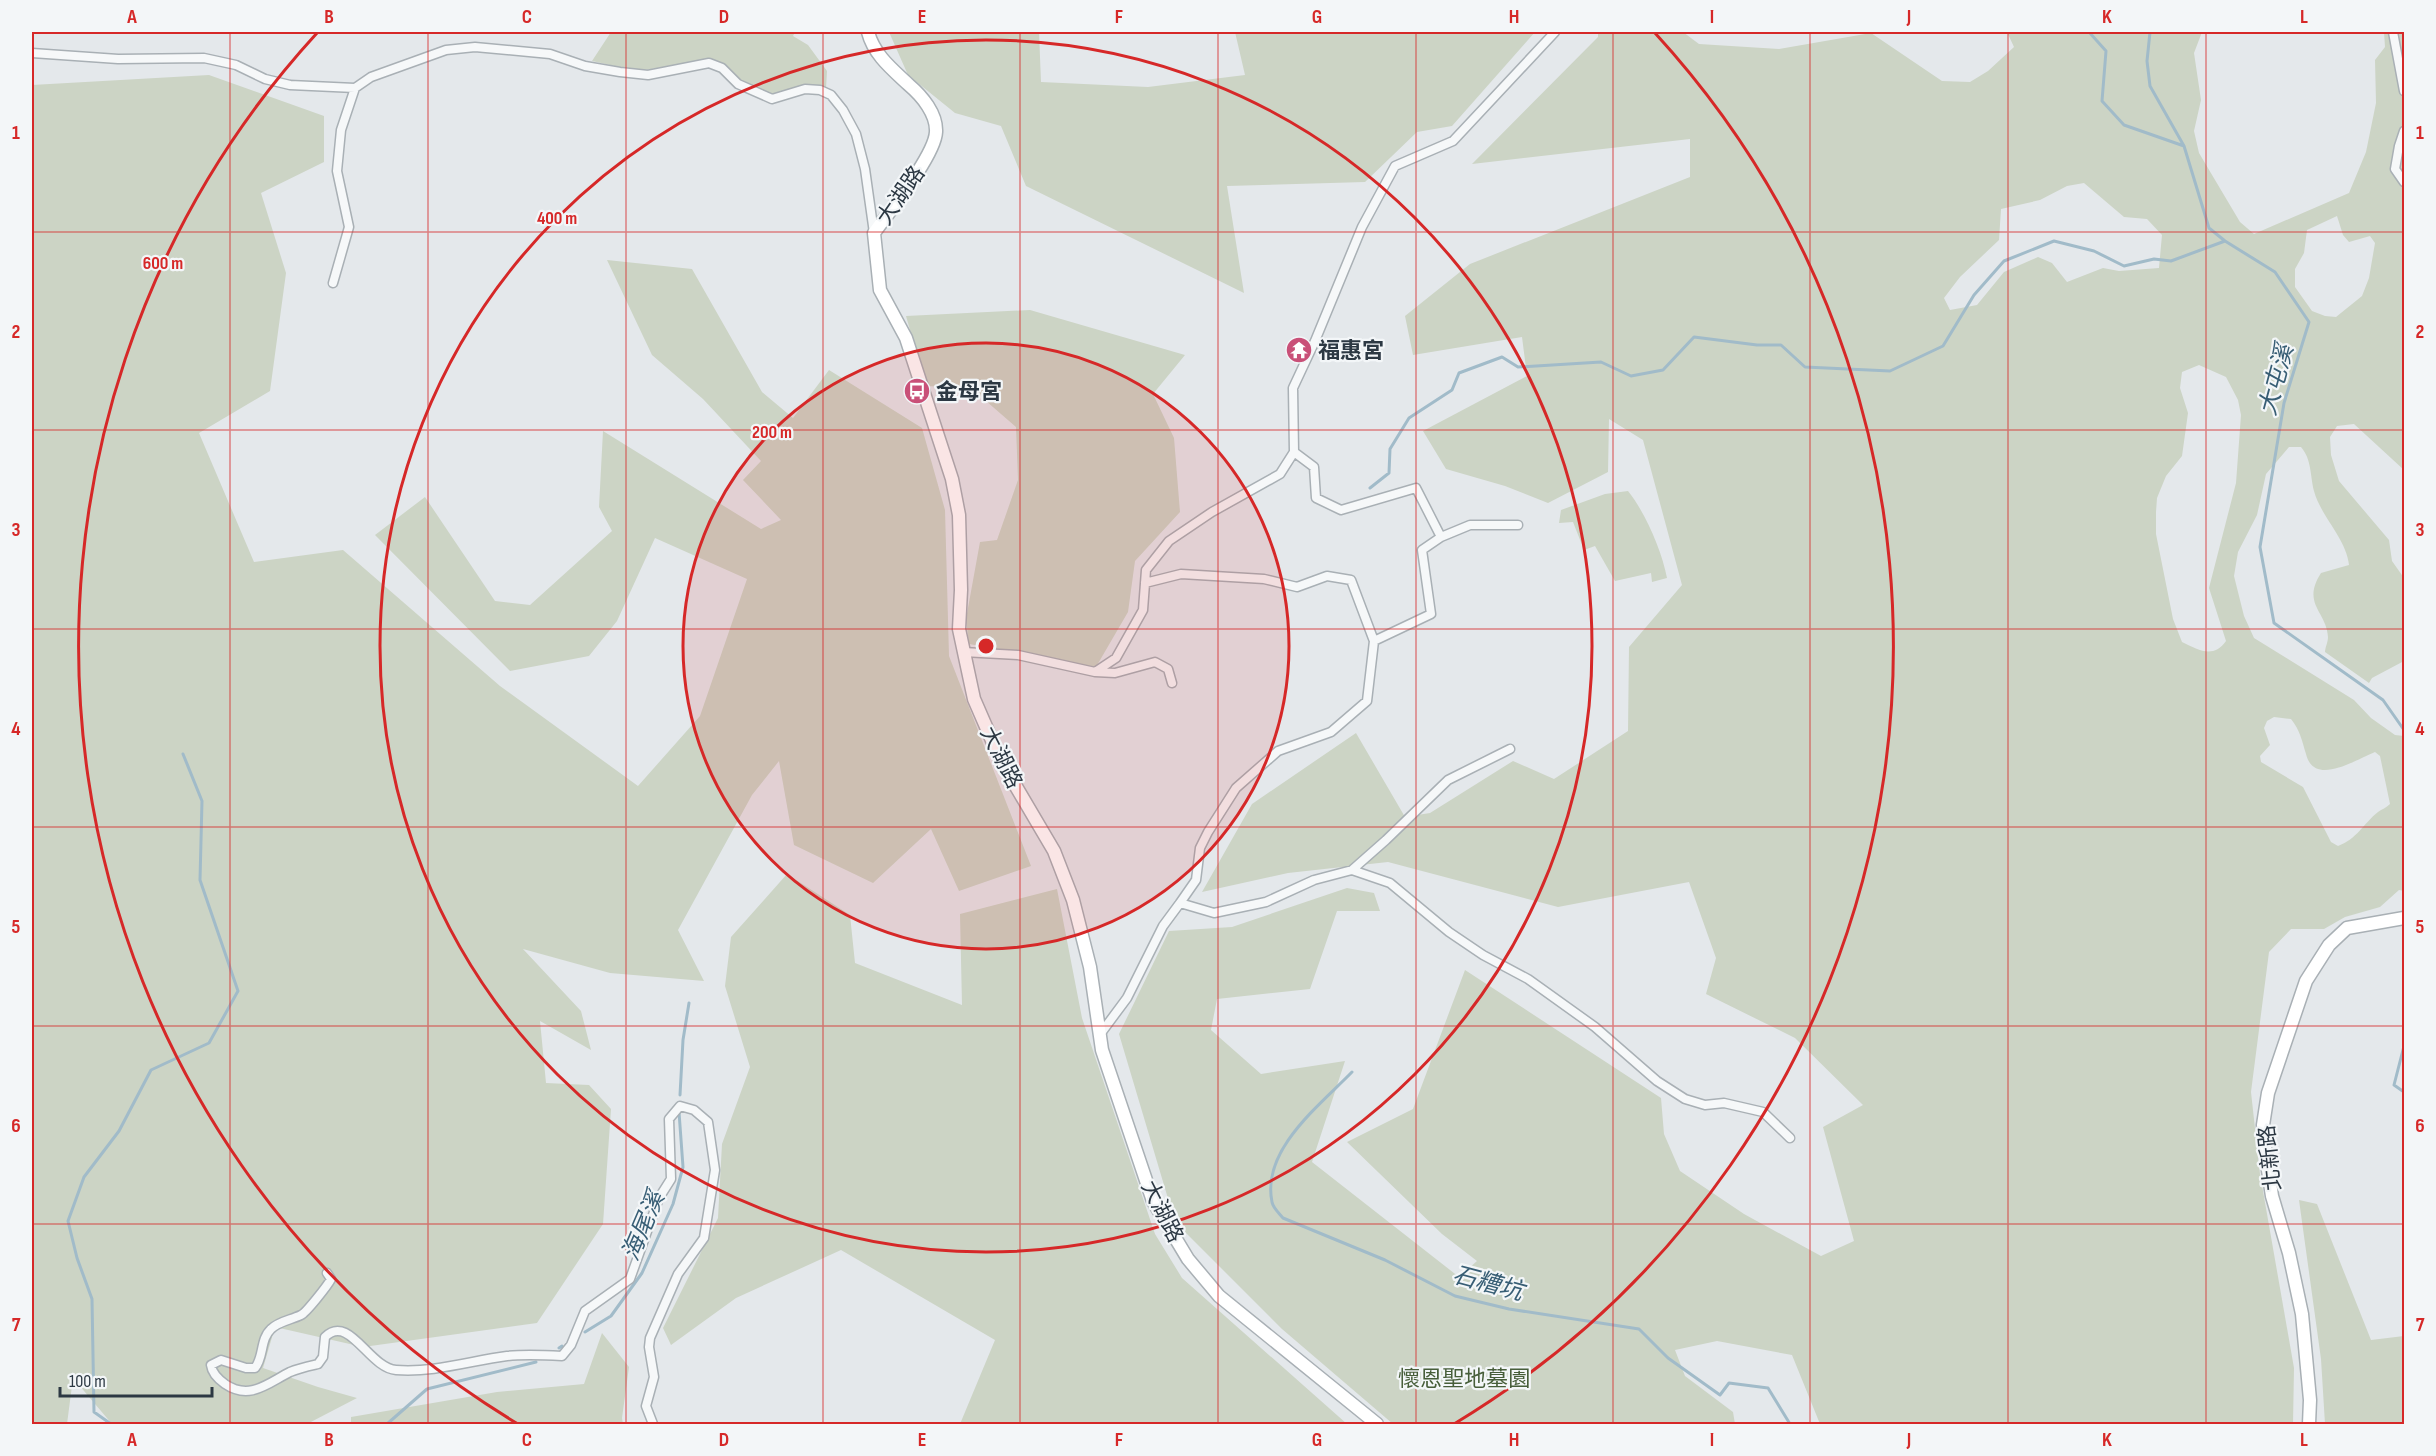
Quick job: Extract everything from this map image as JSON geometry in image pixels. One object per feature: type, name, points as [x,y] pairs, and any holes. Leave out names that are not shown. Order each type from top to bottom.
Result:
[{"type":"street","name":"大湖路","points":[[868,32],[871,43],[884,62],[919,94],[934,118],[936,134],[920,169],[874,233],[880,290],[906,338],[952,479],[959,515],[961,590],[959,629],[974,699],[1001,761],[1054,851],[1073,900],[1090,967],[1102,1050],[1153,1201],[1188,1259],[1219,1296],[1377,1425]]},
{"type":"street","points":[[1095,672],[1116,658],[1143,610],[1146,570],[1169,541],[1212,512],[1280,474],[1294,452],[1293,388],[1316,341],[1362,227],[1395,166],[1453,141],[1555,32]]},
{"type":"street","points":[[2393,32],[2404,90]]},
{"type":"street","points":[[32,53],[118,59],[204,58],[236,65],[265,79],[290,86],[355,88],[371,77],[446,50],[475,47],[550,54],[585,66],[648,75],[709,63],[722,68],[738,84],[772,99],[805,89],[820,90],[831,95],[843,110],[856,134],[865,169],[874,233]]},
{"type":"street","points":[[333,283],[349,227],[337,171],[341,130],[355,88]]},
{"type":"street","points":[[2404,131],[2398,147],[2395,170],[2404,182]]},
{"type":"street","points":[[1294,452],[1314,467],[1316,498],[1341,510],[1416,488],[1441,537]]},
{"type":"street","points":[[1374,641],[1431,614],[1422,550],[1441,537],[1470,525],[1518,525]]},
{"type":"street","points":[[1101,1033],[1127,998],[1163,926],[1196,880],[1200,848],[1236,788],[1278,751],[1330,732],[1367,701],[1374,641],[1351,580],[1327,576],[1297,587],[1264,579],[1181,574],[1145,583]]},
{"type":"street","points":[[963,651],[1018,654],[1095,672],[1115,673],[1155,662],[1168,669],[1172,684]]},
{"type":"street","points":[[1180,903],[1214,913],[1266,902],[1314,880],[1352,870],[1449,780],[1510,749]]},
{"type":"street","points":[[1352,870],[1390,884],[1449,932],[1483,955],[1528,979],[1594,1028],[1657,1081],[1685,1099],[1705,1105],[1724,1103],[1763,1112],[1790,1138]]},
{"type":"street","name":"北新路","points":[[2309,1425],[2310,1400],[2302,1314],[2289,1254],[2272,1196],[2266,1157],[2263,1125],[2268,1093],[2306,981],[2329,945],[2347,928],[2403,918]]},
{"type":"street","points":[[327,1273],[331,1279],[328,1286],[311,1303],[304,1314],[271,1329],[264,1343],[261,1360],[255,1368],[246,1368],[220,1360],[212,1365],[212,1370],[219,1380],[231,1388],[246,1392],[258,1389],[291,1372],[318,1364],[323,1357],[325,1337],[330,1331],[338,1330],[354,1337],[363,1349],[382,1366],[393,1371],[426,1371],[508,1356],[562,1356],[571,1345],[585,1311],[630,1279],[659,1198],[671,1179],[669,1119],[680,1106],[694,1110],[708,1122],[715,1170],[704,1238],[678,1274],[650,1338],[649,1347],[654,1377],[646,1406],[653,1425]]},
{"type":"green space","points":[[611,32],[795,32],[793,36],[808,45],[827,71],[826,89],[805,85],[771,95],[758,92],[739,79],[725,64],[709,60],[638,71],[592,61]]},
{"type":"green space","points":[[889,32],[1039,32],[1041,82],[1148,87],[1245,75],[1235,32],[1535,32],[1452,126],[1417,132],[1365,182],[1227,186],[1244,293],[1026,186],[1001,126],[955,113],[908,75]]},
{"type":"green space","name":"懷恩聖地墓園","points":[[1598,32],[1683,32],[1699,44],[1779,49],[1871,33],[1942,81],[1970,82],[1988,71],[2014,47],[2007,32],[2202,32],[2194,53],[2201,100],[2194,131],[2199,153],[2240,222],[2254,234],[2349,193],[2366,152],[2376,103],[2375,60],[2385,47],[2384,32],[2404,32],[2404,470],[2354,424],[2337,426],[2330,437],[2331,455],[2339,481],[2389,540],[2392,561],[2404,578],[2404,661],[2372,678],[2369,683],[2325,652],[2327,628],[2314,600],[2316,584],[2321,573],[2349,565],[2343,546],[2317,501],[2309,462],[2301,447],[2289,447],[2266,474],[2257,515],[2238,552],[2234,576],[2244,616],[2254,638],[2354,700],[2371,718],[2395,735],[2404,736],[2404,891],[2399,890],[2380,907],[2345,917],[2324,929],[2291,929],[2269,952],[2251,1092],[2260,1174],[2294,1368],[2293,1424],[1820,1424],[1792,1355],[1717,1341],[1675,1350],[1685,1376],[1733,1412],[1735,1424],[1393,1424],[1282,1329],[1175,1222],[1119,1034],[1169,931],[1232,927],[1347,888],[1374,893],[1380,911],[1337,911],[1310,989],[1217,999],[1211,1030],[1261,1074],[1345,1061],[1312,1162],[1459,1277],[1477,1261],[1442,1234],[1347,1142],[1413,1109],[1465,970],[1661,1098],[1664,1134],[1680,1171],[1744,1214],[1821,1256],[1854,1241],[1823,1127],[1863,1105],[1795,1038],[1706,994],[1716,958],[1689,882],[1558,907],[1388,862],[1288,873],[1202,892],[1252,804],[1356,733],[1405,817],[1430,813],[1513,761],[1554,779],[1628,731],[1629,647],[1682,585],[1643,440],[1609,419],[1608,472],[1548,503],[1505,486],[1446,469],[1423,431],[1527,376],[1522,337],[1413,355],[1405,316],[1470,264],[1690,177],[1690,139],[1472,164],[1598,37]],"holes":[[[2084,183],[2124,217],[2147,219],[2162,235],[2159,268],[2119,271],[2103,268],[2067,282],[2052,263],[2038,257],[2004,272],[1977,305],[1950,310],[1944,298],[1960,277],[1999,240],[2001,209],[2040,200],[2067,186]],[[2337,216],[2343,235],[2349,242],[2370,236],[2375,243],[2369,278],[2362,296],[2336,317],[2312,311],[2295,287],[2295,269],[2304,253],[2307,230]],[[2199,365],[2226,377],[2238,400],[2241,415],[2236,483],[2209,588],[2226,641],[2221,647],[2211,651],[2200,650],[2182,642],[2173,619],[2156,534],[2157,498],[2166,476],[2182,456],[2188,413],[2180,388],[2182,372]],[[2274,717],[2291,719],[2299,731],[2310,764],[2317,769],[2336,768],[2375,752],[2380,756],[2390,804],[2378,812],[2345,843],[2338,846],[2331,842],[2303,787],[2261,762],[2260,756],[2270,745],[2264,728],[2267,721]]]},
{"type":"green space","points":[[209,75],[324,116],[324,162],[261,193],[286,273],[270,391],[199,433],[254,562],[343,550],[500,686],[638,786],[700,716],[747,579],[655,538],[617,621],[589,656],[510,671],[375,535],[425,497],[495,601],[530,605],[612,531],[599,507],[603,431],[761,529],[781,520],[743,480],[761,461],[703,399],[652,355],[607,260],[692,269],[762,392],[793,418],[829,370],[922,428],[945,510],[949,656],[1031,866],[959,891],[931,829],[873,883],[794,845],[779,761],[752,795],[678,930],[704,981],[610,973],[523,949],[581,1011],[591,1050],[540,1021],[546,1083],[589,1085],[611,1109],[603,1224],[537,1323],[363,1347],[275,1327],[263,1368],[357,1398],[307,1424],[112,1424],[73,1378],[67,1424],[32,1424],[32,85]]},
{"type":"green space","points":[[1030,310],[1185,355],[1153,394],[1174,438],[1180,512],[1135,561],[1128,612],[1096,667],[969,644],[966,619],[980,542],[997,540],[1018,480],[1016,427],[971,388],[926,386],[906,316]]},
{"type":"green space","points":[[1628,491],[1652,532],[1667,578],[1652,582],[1651,573],[1615,581],[1595,546],[1584,550],[1573,522],[1559,523],[1561,510],[1605,494]]},
{"type":"green space","points":[[787,874],[850,915],[855,963],[962,1005],[960,914],[1057,889],[1082,1018],[1155,1234],[1182,1278],[1347,1424],[960,1424],[995,1340],[841,1250],[736,1298],[671,1345],[663,1328],[718,1218],[722,1144],[750,1067],[725,986],[731,937]]},
{"type":"green space","points":[[2299,1200],[2317,1204],[2371,1340],[2404,1336],[2404,1424],[2325,1424],[2321,1359]]},
{"type":"green space","points":[[602,1333],[629,1367],[623,1424],[351,1424],[351,1417],[497,1392],[584,1384]]},
{"type":"waterway","points":[[2089,32],[2106,51],[2102,101],[2124,125],[2184,146]]},
{"type":"waterway","name":"大屯溪","points":[[2150,32],[2147,61],[2150,86],[2184,146],[2209,228],[2225,241],[2275,272],[2309,322],[2284,403],[2260,547],[2274,623],[2383,700],[2404,730]]},
{"type":"waterway","points":[[1370,488],[1389,473],[1390,449],[1409,418],[1452,390],[1459,373],[1502,357],[1518,367],[1601,362],[1631,376],[1663,370],[1694,337],[1757,345],[1781,345],[1805,367],[1890,371],[1943,346],[1974,295],[2004,261],[2054,241],[2094,251],[2124,266],[2154,259],[2171,261],[2225,241]]},
{"type":"waterway","points":[[111,1424],[94,1412],[92,1299],[77,1258],[68,1221],[84,1177],[119,1131],[151,1070],[209,1043],[238,991],[200,880],[202,801],[183,754]]},
{"type":"waterway","name":"海尾溪","points":[[680,1095],[683,1040],[689,1003]]},
{"type":"waterway","name":"大屯溪","points":[[2404,1046],[2394,1085],[2404,1092]]},
{"type":"waterway","name":"石糟坑","points":[[1352,1072],[1296,1130],[1275,1164],[1271,1183],[1272,1202],[1283,1218],[1385,1260],[1455,1296],[1509,1309],[1639,1329],[1668,1358],[1720,1395],[1729,1383],[1768,1388],[1790,1424]]},
{"type":"waterway","name":"海尾溪","points":[[585,1332],[611,1316],[642,1273],[673,1204],[683,1167],[679,1112]]},
{"type":"waterway","name":"海尾溪","points":[[387,1424],[427,1389],[536,1362]]},
{"type":"place","name":"福惠宮","points":[[1299,350]]},
{"type":"place","name":"金母宮","points":[[917,391]]}]
